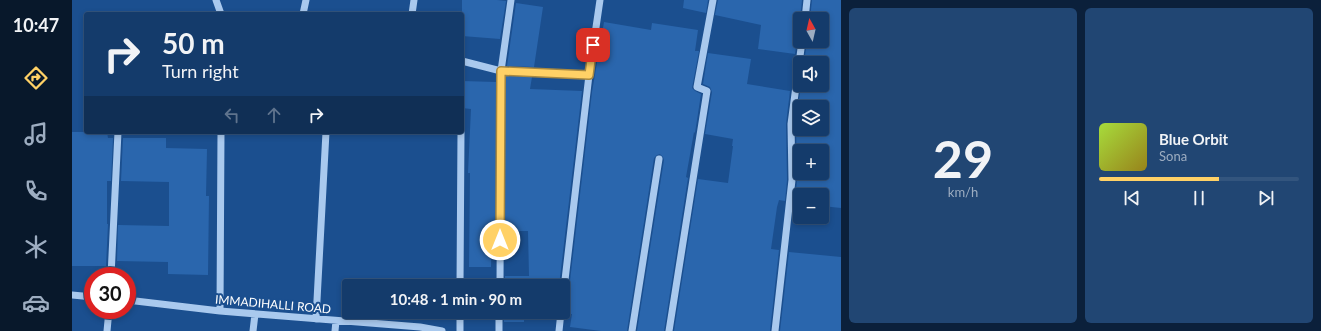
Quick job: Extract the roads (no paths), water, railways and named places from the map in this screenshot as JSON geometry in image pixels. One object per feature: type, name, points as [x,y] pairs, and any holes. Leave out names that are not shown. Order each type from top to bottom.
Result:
[{"type":"street","points":[[216,0],[220,12]]},
{"type":"street","points":[[303,12],[306,0]]},
{"type":"street","points":[[412,12],[414,0]]},
{"type":"street","points":[[500,279],[501,71],[511,0]]},
{"type":"street","points":[[565,279],[589,75],[600,0]]},
{"type":"street","points":[[669,331],[707,91],[697,87],[713,0]]},
{"type":"street","points":[[806,12],[807,0]]},
{"type":"street","points":[[775,331],[792,180],[791,124],[801,48]]},
{"type":"street","points":[[464,62],[501,71],[589,75]]},
{"type":"street","points":[[111,267],[118,134]]},
{"type":"street","points":[[220,311],[221,134]]},
{"type":"street","points":[[316,319],[326,134]]},
{"type":"street","points":[[460,279],[461,134]]},
{"type":"street","points":[[632,331],[659,159]]},
{"type":"street","points":[[72,295],[84,296]]},
{"type":"street","name":"IMMADIHALLI ROAD","points":[[136,301],[220,311],[336,320],[442,331]]},
{"type":"street","points":[[253,331],[255,314]]},
{"type":"street","points":[[107,331],[108,319]]},
{"type":"street","points":[[460,319],[460,331]]},
{"type":"street","points":[[499,319],[499,331]]},
{"type":"street","points":[[559,331],[560,319]]},
{"type":"street","points":[[335,331],[336,320]]}]
